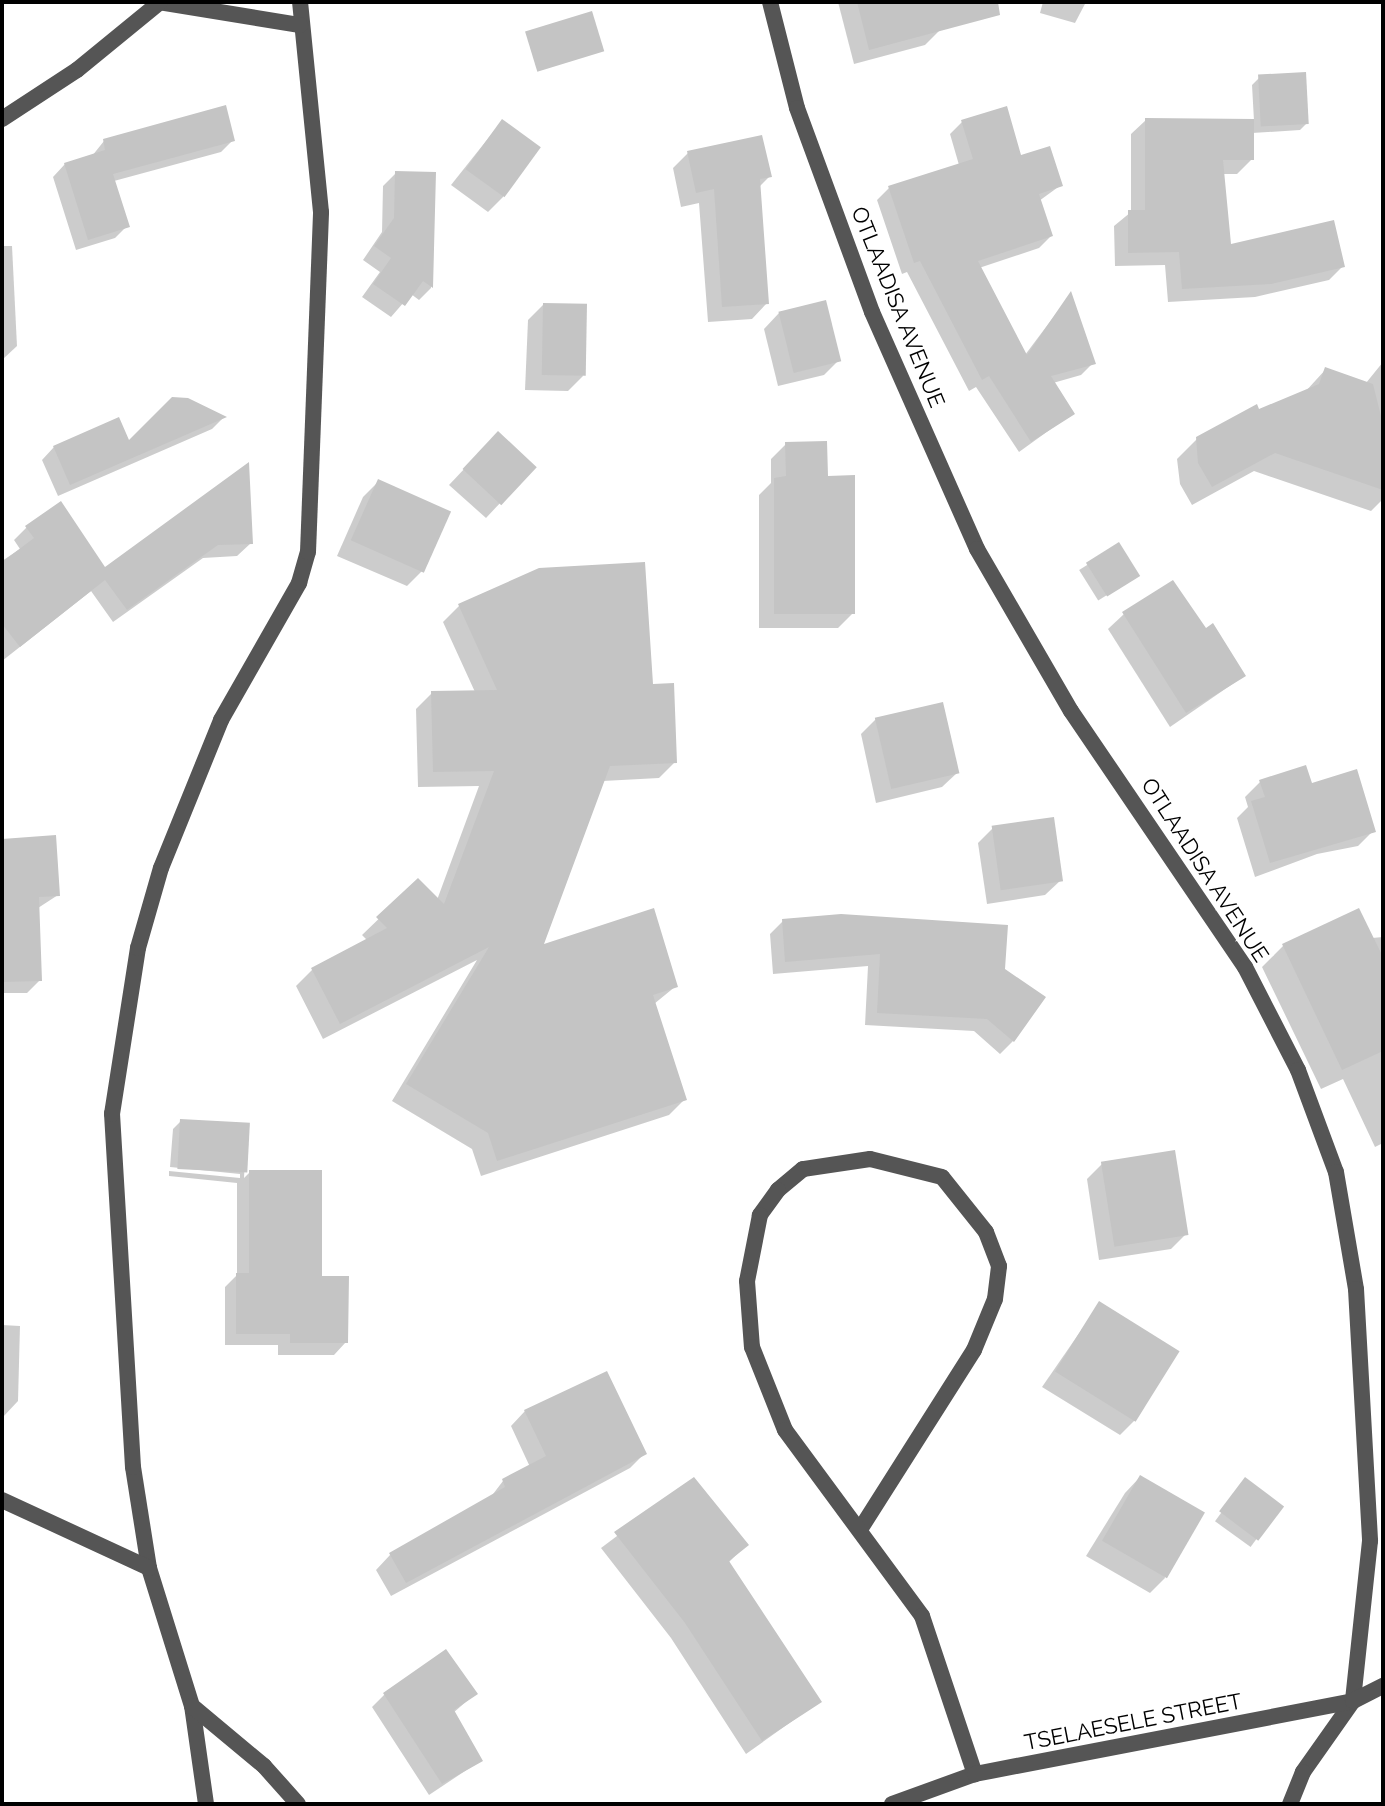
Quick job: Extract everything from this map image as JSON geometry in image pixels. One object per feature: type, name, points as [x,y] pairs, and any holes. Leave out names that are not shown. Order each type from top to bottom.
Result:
[{"type":"street","points":[[2,119],[77,70],[160,2],[300,25]]},
{"type":"street","points":[[206,1804],[192,1706],[149,1568],[133,1467],[123,1345],[112,1114],[138,948],[161,868],[221,720],[299,583],[308,552],[321,212],[300,2]]},
{"type":"street","name":"OTLAADISA AVENUE","points":[[770,2],[797,108],[872,312],[977,549],[1071,711],[1245,967],[1298,1070],[1336,1172],[1356,1289],[1370,1541],[1353,1701],[1303,1772],[1290,1804]]},
{"type":"street","points":[[861,1528],[974,1350],[995,1299],[999,1266],[986,1232],[942,1177],[870,1159],[803,1169],[778,1190],[760,1215],[747,1281],[752,1347],[785,1430],[861,1528],[922,1616],[975,1774]]},
{"type":"street","points":[[2,1500],[149,1568]]},
{"type":"street","name":"TSELAESELE STREET","points":[[892,1804],[975,1774],[1353,1701],[1383,1686]]},
{"type":"street","points":[[192,1706],[264,1766],[298,1804]]},
{"type":"building","points":[[857,2],[998,2],[1000,15],[869,50]]},
{"type":"building","points":[[592,11],[604,51],[537,72],[525,31]]},
{"type":"building","points":[[1306,72],[1309,124],[1261,126],[1258,75]]},
{"type":"building","points":[[226,105],[235,141],[113,174],[130,227],[88,240],[64,163],[105,150],[103,139]]},
{"type":"building","points":[[1007,106],[1021,155],[1050,146],[1063,186],[1039,194],[1053,236],[978,261],[1027,355],[1071,291],[1096,364],[1051,376],[1075,414],[1031,442],[989,376],[982,380],[920,261],[914,263],[888,186],[973,159],[961,120]]},
{"type":"building","points":[[1145,118],[1254,119],[1254,160],[1223,160],[1231,244],[1334,220],[1345,267],[1271,284],[1182,289],[1179,252],[1128,253],[1128,210],[1145,210]]},
{"type":"building","points":[[502,119],[541,147],[504,197],[466,169]]},
{"type":"building","points":[[762,135],[772,177],[760,179],[769,304],[722,307],[714,189],[696,193],[687,151]]},
{"type":"building","points":[[395,171],[436,172],[433,288],[423,281],[405,306],[373,284],[391,258],[374,246],[394,218]]},
{"type":"building","points":[[826,300],[841,361],[794,373],[778,312]]},
{"type":"building","points":[[543,303],[587,304],[586,376],[542,375]]},
{"type":"building","points":[[1325,367],[1373,384],[1383,424],[1383,490],[1275,453],[1212,487],[1198,463],[1196,437],[1257,404],[1259,409],[1319,384]]},
{"type":"building","points":[[172,397],[188,398],[227,417],[70,485],[53,446],[119,417],[129,440]]},
{"type":"building","points":[[498,431],[537,467],[501,505],[463,469]]},
{"type":"building","points":[[827,441],[828,476],[855,475],[855,614],[774,614],[774,478],[786,476],[785,442]]},
{"type":"building","points":[[249,462],[253,544],[218,545],[127,610],[105,580],[20,647],[2,624],[2,562],[34,538],[25,526],[61,501],[105,567]]},
{"type":"building","points":[[378,479],[451,512],[424,573],[351,540]]},
{"type":"building","points":[[1119,542],[1140,576],[1107,597],[1086,563]]},
{"type":"building","points":[[645,562],[653,684],[674,683],[677,763],[610,766],[544,944],[654,908],[678,987],[653,995],[687,1100],[497,1161],[488,1133],[406,1084],[489,947],[340,1024],[311,968],[387,928],[376,917],[418,878],[444,904],[494,771],[433,772],[431,691],[497,690],[458,604],[539,568]]},
{"type":"building","points":[[1173,580],[1206,628],[1213,623],[1246,676],[1186,713],[1122,612]]},
{"type":"building","points":[[943,702],[959,773],[891,789],[875,718]]},
{"type":"building","points":[[1306,765],[1312,783],[1357,769],[1376,832],[1270,863],[1251,801],[1265,797],[1259,780]]},
{"type":"building","points":[[1054,817],[1063,881],[1001,890],[992,826]]},
{"type":"building","points":[[56,835],[60,896],[39,897],[42,981],[2,982],[2,839]]},
{"type":"building","points":[[1359,908],[1383,957],[1383,1051],[1342,1070],[1282,944]]},
{"type":"building","points":[[841,914],[1008,925],[1005,969],[1046,997],[1014,1042],[987,1019],[877,1013],[880,954],[785,962],[782,919]]},
{"type":"building","points":[[180,1119],[250,1123],[247,1173],[177,1169]]},
{"type":"building","points":[[1175,1150],[1188,1235],[1114,1247],[1101,1162]]},
{"type":"building","points":[[249,1170],[322,1170],[322,1276],[349,1276],[348,1343],[290,1343],[290,1334],[236,1334],[236,1273],[249,1273]]},
{"type":"building","points":[[1099,1301],[1180,1351],[1136,1422],[1055,1371]]},
{"type":"building","points":[[607,1371],[647,1454],[406,1583],[389,1553],[505,1487],[502,1479],[546,1456],[524,1410]]},
{"type":"building","points":[[1140,1475],[1205,1512],[1167,1578],[1102,1541]]},
{"type":"building","points":[[694,1477],[749,1545],[729,1561],[822,1702],[762,1741],[685,1623],[614,1532]]},
{"type":"building","points":[[1245,1477],[1284,1506],[1258,1541],[1219,1511]]},
{"type":"building","points":[[446,1649],[478,1694],[454,1710],[483,1761],[442,1784],[383,1693]]}]
